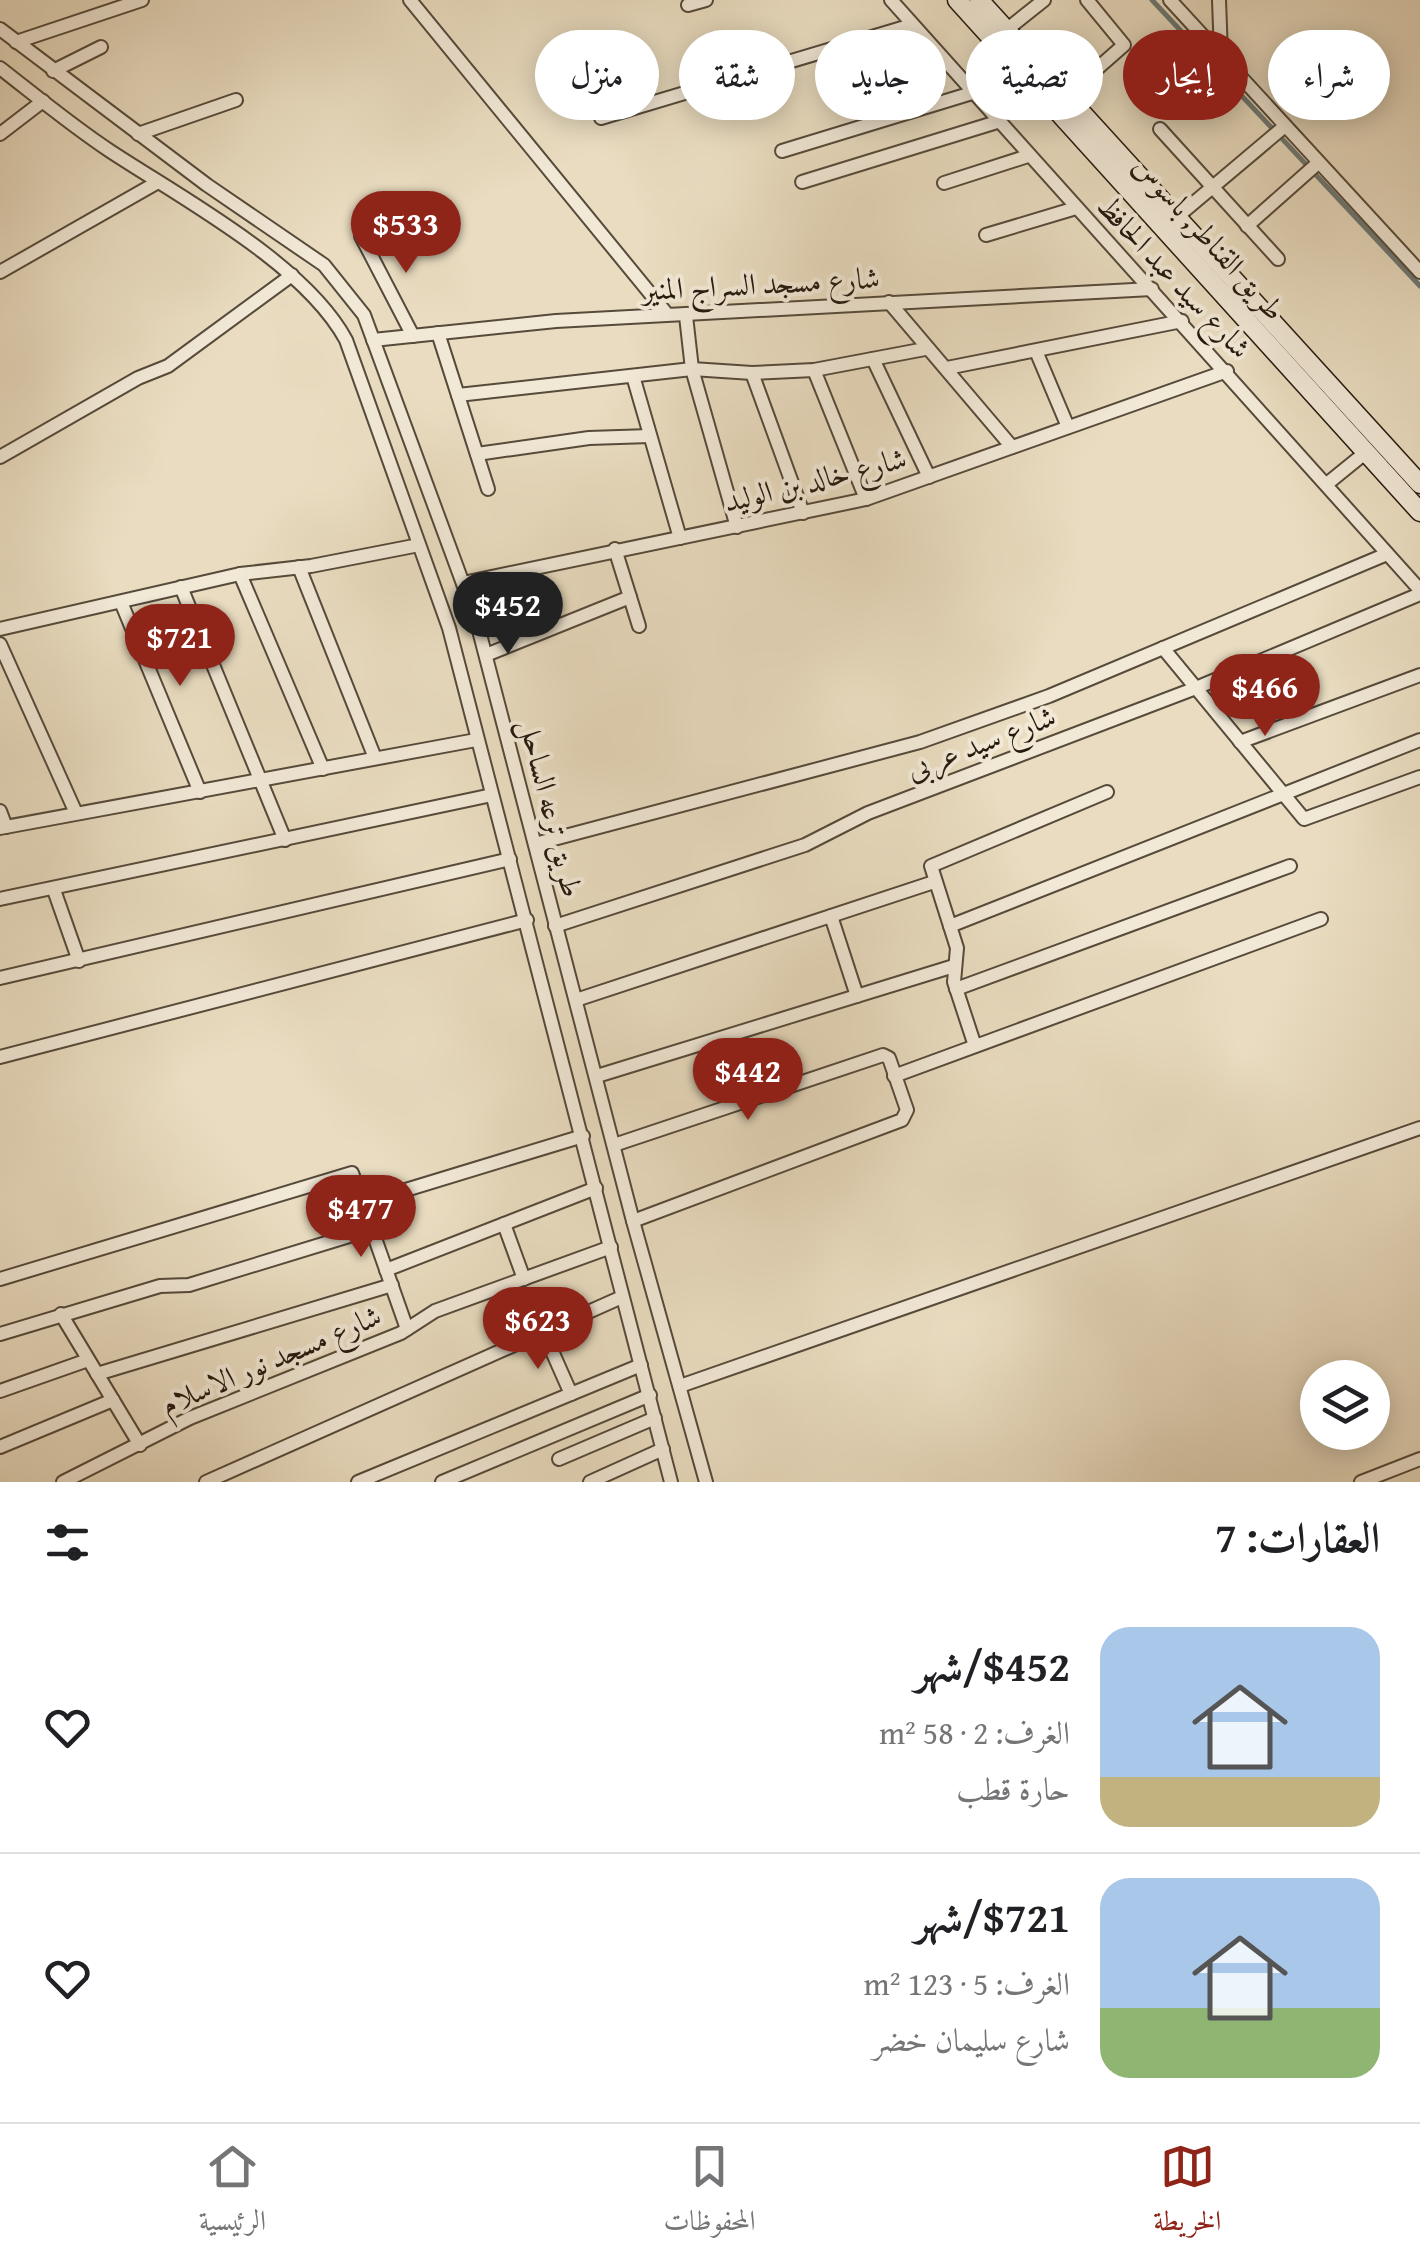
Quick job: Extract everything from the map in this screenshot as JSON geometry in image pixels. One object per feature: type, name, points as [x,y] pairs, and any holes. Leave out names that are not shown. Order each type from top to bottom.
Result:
[{"type":"main road","name":"طريق القناطر, باسوس","points":[[957,0],[1420,512]]},
{"type":"main road","name":"طريق القناطر, باسوس","points":[[978,0],[1005,30]]},
{"type":"main road","name":"طريق القناطر, باسوس","points":[[1088,120],[1420,484]]},
{"type":"street","points":[[16,42],[142,0]]},
{"type":"street","points":[[410,0],[667,314]]},
{"type":"street","points":[[688,5],[706,0]]},
{"type":"street","name":"شارع سيد عبد الحافظ","points":[[890,0],[966,86]]},
{"type":"street","points":[[1005,30],[1044,0]]},
{"type":"street","points":[[1087,0],[1124,45],[1103,63]]},
{"type":"street","points":[[1170,0],[1198,30]]},
{"type":"street","points":[[1218,0],[1220,30]]},
{"type":"street","points":[[659,101],[912,25]]},
{"type":"street","name":"طريق ترعه الساحل","points":[[0,29],[138,134],[324,265],[359,306],[463,583],[486,655],[633,1222],[706,1482]]},
{"type":"street","points":[[54,71],[101,47]]},
{"type":"street","name":"طريق ترعه الساحل","points":[[0,68],[292,275],[335,320],[346,340],[449,628],[672,1482]]},
{"type":"street","points":[[1248,84],[1420,272]]},
{"type":"street","points":[[782,151],[966,95]]},
{"type":"street","points":[[138,134],[236,100]]},
{"type":"street","points":[[0,134],[43,101]]},
{"type":"street","points":[[802,182],[997,122]]},
{"type":"street","name":"شارع سيد عبد الحافظ","points":[[997,122],[1328,483],[1420,592]]},
{"type":"street","points":[[1177,217],[1285,126]]},
{"type":"street","points":[[1160,128],[1278,259]]},
{"type":"street","points":[[944,183],[1028,156]]},
{"type":"street","points":[[1247,226],[1318,163]]},
{"type":"street","points":[[0,272],[158,182]]},
{"type":"street","points":[[986,235],[1076,208]]},
{"type":"street","points":[[361,236],[413,336]]},
{"type":"street","points":[[0,457],[138,378],[168,366],[292,275]]},
{"type":"street","name":"شارع مسجد السراج المنير","points":[[373,340],[667,314],[1152,289]]},
{"type":"street","points":[[888,302],[1012,447]]},
{"type":"street","points":[[686,316],[692,369],[737,527]]},
{"type":"street","points":[[947,368],[1182,322]]},
{"type":"street","points":[[438,332],[488,489]]},
{"type":"street","points":[[458,395],[692,369],[752,373],[814,370],[925,349]]},
{"type":"street","points":[[1036,350],[1068,427]]},
{"type":"street","points":[[874,359],[928,477]]},
{"type":"street","points":[[814,370],[866,499]]},
{"type":"street","name":"شارع خالد بن الوليد","points":[[463,583],[866,499],[1227,371]]},
{"type":"street","points":[[752,373],[803,513]]},
{"type":"street","points":[[633,376],[680,538]]},
{"type":"street","points":[[477,454],[570,440],[650,436]]},
{"type":"street","points":[[1328,483],[1365,453]]},
{"type":"street","points":[[0,629],[240,574],[419,545]]},
{"type":"street","points":[[615,550],[639,626]]},
{"type":"street","points":[[535,844],[920,742],[1163,648],[1387,554]]},
{"type":"street","points":[[299,567],[375,758]]},
{"type":"street","points":[[240,574],[323,768]]},
{"type":"street","points":[[181,587],[264,779],[286,840]]},
{"type":"street","name":"شارع سيد عربى","points":[[556,926],[806,845],[868,813],[1196,688],[1420,592]]},
{"type":"street","points":[[486,655],[630,597]]},
{"type":"street","points":[[122,602],[200,792]]},
{"type":"street","points":[[0,644],[76,813]]},
{"type":"street","points":[[1163,648],[1304,819],[1420,777]]},
{"type":"street","points":[[1240,742],[1420,675]]},
{"type":"street","points":[[0,811],[3,827],[476,740]]},
{"type":"street","points":[[950,926],[1420,740]]},
{"type":"street","points":[[975,1046],[956,989],[954,966],[958,954],[934,882],[933,863],[1107,792]]},
{"type":"street","points":[[0,899],[492,795]]},
{"type":"street","points":[[0,978],[510,859]]},
{"type":"street","points":[[956,989],[1290,866]]},
{"type":"street","points":[[576,1000],[934,882]]},
{"type":"street","points":[[54,890],[79,962]]},
{"type":"street","points":[[832,916],[857,996]]},
{"type":"street","points":[[894,1076],[1320,918]]},
{"type":"street","points":[[0,1057],[527,920]]},
{"type":"street","points":[[597,1076],[954,966]]},
{"type":"street","points":[[614,1145],[884,1055],[889,1058],[907,1110],[902,1120],[633,1222]]},
{"type":"street","points":[[680,1386],[1420,1128]]},
{"type":"street","points":[[363,1204],[583,1136]]},
{"type":"street","points":[[0,1279],[352,1172],[407,1329]]},
{"type":"street","points":[[386,1270],[596,1188]]},
{"type":"street","points":[[504,1224],[524,1279]]},
{"type":"street","points":[[0,1334],[160,1286],[189,1285],[372,1229]]},
{"type":"street","name":"شارع مسجد نور الاسلام","points":[[63,1482],[190,1418],[407,1329],[434,1311],[611,1246]]},
{"type":"street","points":[[97,1374],[392,1285]]},
{"type":"street","points":[[206,1482],[622,1297]]},
{"type":"street","points":[[61,1314],[140,1445]]},
{"type":"street","points":[[544,1333],[570,1394]]},
{"type":"street","points":[[0,1390],[88,1360]]},
{"type":"street","points":[[358,1482],[642,1366]]},
{"type":"street","points":[[442,1482],[650,1394]]},
{"type":"street","points":[[0,1447],[112,1400]]},
{"type":"street","points":[[559,1460],[655,1418]]},
{"type":"street","points":[[590,1482],[663,1449]]},
{"type":"street","points":[[1361,1482],[1420,1458]]},
{"type":"waterway","points":[[1152,0],[1420,286]]}]
